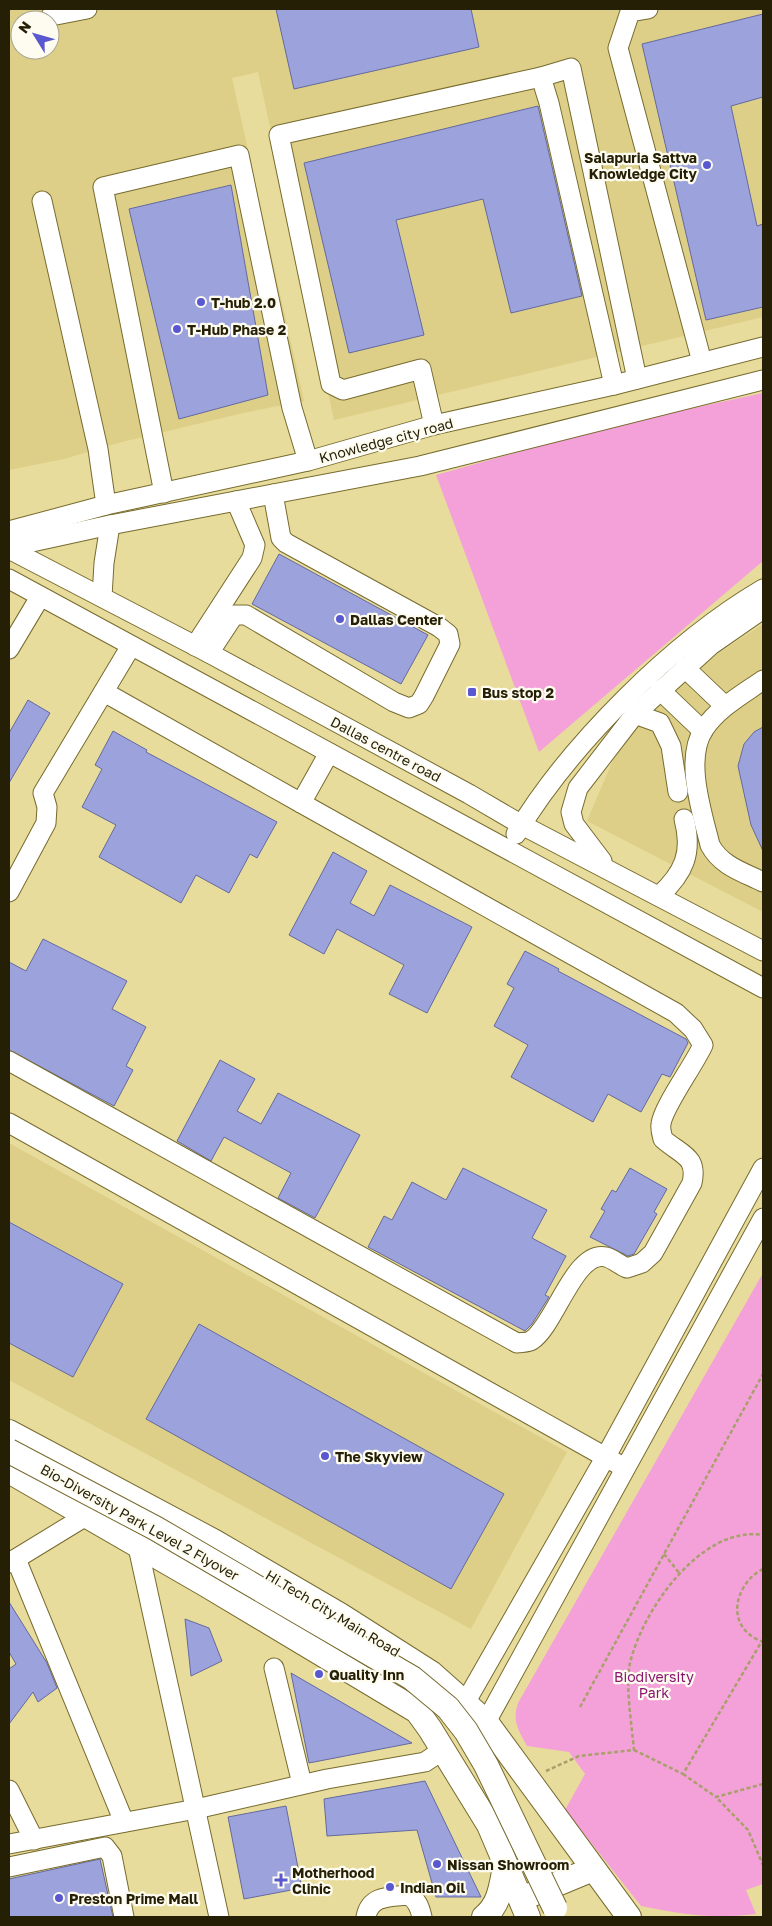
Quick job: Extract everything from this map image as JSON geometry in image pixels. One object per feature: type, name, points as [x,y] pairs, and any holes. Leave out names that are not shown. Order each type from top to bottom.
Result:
[{"type":"main road","name":"Hi Tech City Main Road","points":[[9,1432],[215,1542],[340,1615],[431,1673],[486,1722],[629,1917]]},
{"type":"main road","name":"Bio-Diversity Park Level 2 Flyover","points":[[9,1451],[155,1528],[276,1597],[412,1678],[448,1708],[466,1731],[486,1765],[561,1917]]},
{"type":"main road","points":[[9,1471],[213,1589],[417,1711],[489,1825],[505,1867],[524,1908],[594,1869]]},
{"type":"main road","points":[[484,1917],[491,1912],[499,1897],[505,1867]]},
{"type":"street","points":[[60,14],[87,9]]},
{"type":"street","points":[[648,9],[630,12],[618,48],[702,362]]},
{"type":"street","points":[[434,425],[421,370],[343,390],[331,384],[279,135],[541,77],[571,68],[637,379]]},
{"type":"street","points":[[541,77],[549,103],[614,385]]},
{"type":"street","points":[[164,493],[104,187],[239,155],[292,408],[308,461]]},
{"type":"street","points":[[42,201],[98,450],[106,505]]},
{"type":"street","name":"Knowledge city road","points":[[9,531],[106,505],[308,461],[434,425],[614,385],[763,347]]},
{"type":"street","name":"Knowledge city road","points":[[9,548],[110,525],[420,466],[763,380]]},
{"type":"street","points":[[202,649],[234,615],[246,615],[394,702],[409,708],[419,704],[450,644],[448,634],[439,627],[286,543],[281,538],[273,494]]},
{"type":"street","points":[[202,649],[252,558],[255,545],[236,501]]},
{"type":"street","points":[[102,598],[104,564],[110,525]]},
{"type":"street","name":"Dallas centre road","points":[[9,548],[202,649],[469,794],[522,825],[763,951]]},
{"type":"street","points":[[9,578],[40,597],[508,848],[763,988]]},
{"type":"street","points":[[508,848],[552,783],[630,694],[686,643],[744,600],[763,589]]},
{"type":"street","points":[[9,650],[40,597]]},
{"type":"street","points":[[609,869],[591,850],[574,824],[571,812],[573,799],[578,788],[634,714],[711,645],[763,609]]},
{"type":"street","points":[[9,892],[46,823],[44,793],[131,646]]},
{"type":"street","points":[[685,668],[725,706]]},
{"type":"street","points":[[763,680],[725,706],[703,731],[697,744],[694,764],[710,845],[716,857],[729,866],[763,882]]},
{"type":"street","points":[[660,690],[703,731]]},
{"type":"street","points":[[9,1061],[517,1343],[531,1342],[543,1331],[582,1265],[596,1258],[605,1257],[627,1268],[642,1263],[648,1258],[653,1253],[692,1183],[695,1170],[690,1158],[663,1139],[661,1125],[664,1113],[696,1062],[703,1045],[693,1029],[676,1013],[104,692]]},
{"type":"street","points":[[634,714],[660,723],[671,746],[678,792]]},
{"type":"street","points":[[301,803],[328,752]]},
{"type":"street","points":[[659,896],[675,881],[682,870],[689,836],[684,819]]},
{"type":"street","points":[[9,1123],[625,1468]]},
{"type":"street","points":[[465,1703],[605,1458],[763,1168]]},
{"type":"street","points":[[486,1722],[763,1218]]},
{"type":"street","points":[[86,1516],[12,1561],[124,1822]]},
{"type":"street","points":[[138,1547],[219,1917]]},
{"type":"street","points":[[274,1668],[302,1784]]},
{"type":"street","points":[[9,1844],[196,1809],[302,1784],[425,1762],[443,1750]]},
{"type":"street","points":[[9,1790],[34,1840]]},
{"type":"street","points":[[9,1867],[105,1847],[112,1856],[124,1917]]},
{"type":"street","points":[[366,1917],[372,1903],[377,1899],[408,1895],[413,1897],[419,1905],[422,1917]]},
{"type":"path","points":[[580,1707],[763,1374]]},
{"type":"path","points":[[634,1750],[629,1665],[639,1633],[665,1590],[699,1556],[727,1539],[757,1534],[763,1535]]},
{"type":"path","points":[[664,1554],[680,1574]]},
{"type":"path","points":[[683,1774],[763,1642],[748,1634],[737,1616],[738,1599],[746,1581],[763,1569]]},
{"type":"path","points":[[528,1779],[579,1756],[634,1750],[683,1774],[716,1797],[748,1830],[763,1865]]},
{"type":"path","points":[[716,1797],[763,1784]]},
{"type":"shaded area","name":"Salapuria Sattva Knowledge City","points":[[9,9],[763,9],[763,317],[334,420],[258,72],[232,78],[304,401],[243,413],[118,443],[64,459],[9,470]]},
{"type":"shaded area","points":[[763,624],[763,912],[587,821],[625,732],[687,674]]},
{"type":"shaded area","points":[[9,1143],[567,1452],[471,1629],[9,1380]]},
{"type":"green space","points":[[763,393],[763,561],[539,752],[436,475],[615,425]]},
{"type":"green space","name":"Biodiversity Park","points":[[763,1273],[763,1884],[746,1890],[756,1914],[712,1916],[685,1914],[641,1906],[565,1810],[585,1774],[569,1752],[527,1746],[516,1720],[516,1709]]},
{"type":"building","points":[[276,9],[471,9],[479,47],[294,89]]},
{"type":"building","name":"Salapuria Sattva Knowledge City","points":[[763,14],[763,97],[731,106],[757,226],[763,224],[763,307],[706,320],[642,44]]},
{"type":"building","points":[[538,106],[582,296],[511,313],[483,199],[396,220],[424,335],[349,353],[304,163]]},
{"type":"building","name":"T-hub 2.0","points":[[231,185],[268,395],[179,419],[129,209]]},
{"type":"building","name":"Dallas Center","points":[[279,554],[428,635],[401,684],[252,604]]},
{"type":"building","points":[[28,700],[50,713],[9,783],[9,733]]},
{"type":"building","points":[[763,727],[763,851],[751,825],[738,766],[744,744],[754,732]]},
{"type":"building","points":[[113,731],[147,750],[146,752],[277,822],[257,858],[250,854],[229,893],[196,875],[181,903],[99,857],[116,825],[82,807],[102,769],[95,765]]},
{"type":"building","points":[[333,852],[367,871],[350,903],[374,916],[390,885],[472,927],[427,1013],[389,994],[404,965],[337,929],[324,954],[289,935]]},
{"type":"building","points":[[43,939],[127,981],[112,1009],[146,1027],[126,1066],[133,1070],[114,1106],[9,1050],[9,962],[26,971]]},
{"type":"building","points":[[525,951],[559,969],[558,971],[686,1039],[688,1043],[670,1077],[662,1074],[641,1112],[608,1094],[593,1122],[511,1077],[528,1045],[494,1026],[514,988],[507,984]]},
{"type":"building","points":[[220,1060],[255,1079],[237,1111],[261,1124],[278,1093],[360,1135],[315,1218],[278,1198],[291,1173],[224,1137],[211,1161],[177,1141]]},
{"type":"building","points":[[463,1168],[547,1210],[532,1238],[566,1256],[545,1295],[549,1297],[532,1324],[525,1331],[368,1247],[384,1216],[392,1220],[412,1182],[446,1200]]},
{"type":"building","points":[[630,1168],[667,1189],[654,1212],[657,1214],[634,1254],[628,1256],[590,1237],[605,1211],[601,1209],[612,1190],[616,1192]]},
{"type":"building","points":[[9,1222],[123,1284],[73,1377],[9,1343]]},
{"type":"building","name":"The Skyview","points":[[199,1324],[504,1494],[451,1589],[146,1419]]},
{"type":"building","points":[[9,1602],[47,1663],[57,1688],[38,1702],[33,1692],[9,1724],[9,1669],[16,1664],[9,1652]]},
{"type":"building","points":[[185,1619],[209,1628],[222,1661],[191,1676]]},
{"type":"building","points":[[291,1673],[412,1743],[309,1763]]},
{"type":"building","points":[[425,1781],[481,1897],[436,1897],[417,1830],[327,1836],[324,1799]]},
{"type":"building","points":[[286,1806],[302,1888],[244,1899],[228,1817]]},
{"type":"building","name":"Preston Prime Mall","points":[[100,1859],[113,1917],[9,1917],[9,1879]]},
{"type":"place","name":"Salapuria Sattva Knowledge City","points":[[707,165]]},
{"type":"place","name":"T-hub 2.0","points":[[201,302]]},
{"type":"place","name":"T-Hub Phase 2","points":[[177,329]]},
{"type":"place","name":"Dallas Center","points":[[340,619]]},
{"type":"place","name":"Bus stop 2","points":[[472,692]]},
{"type":"place","name":"The Skyview","points":[[325,1456]]},
{"type":"place","name":"Quality Inn","points":[[319,1674]]},
{"type":"place","name":"Nissan Showroom","points":[[437,1864]]},
{"type":"place","name":"Motherhood Clinic","points":[[281,1880]]},
{"type":"place","name":"Indian Oil","points":[[390,1887]]},
{"type":"place","name":"Preston Prime Mall","points":[[59,1898]]}]
